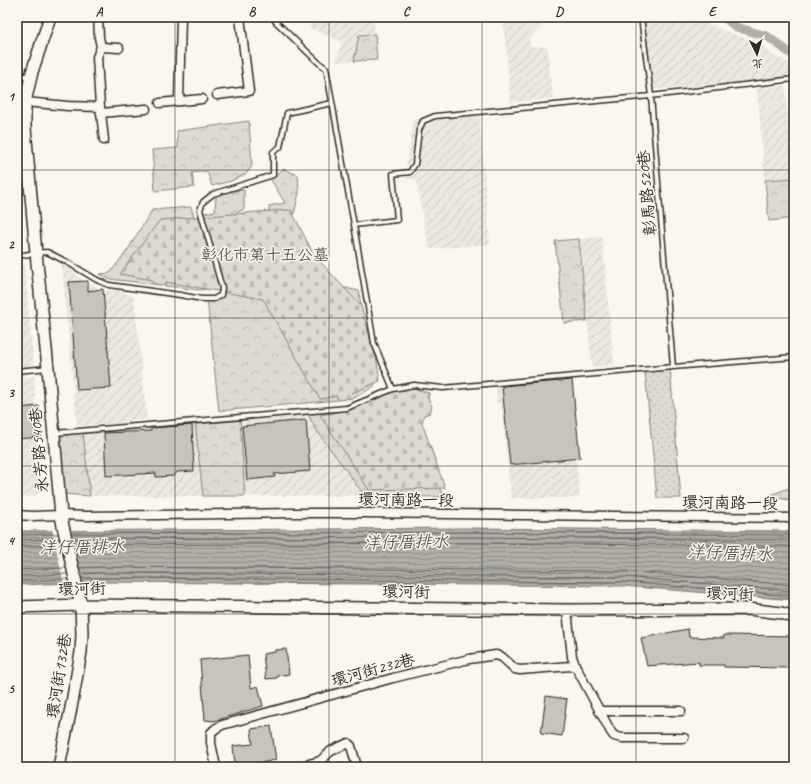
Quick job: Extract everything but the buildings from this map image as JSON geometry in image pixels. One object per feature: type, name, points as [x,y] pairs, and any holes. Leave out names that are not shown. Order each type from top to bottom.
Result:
[{"type":"street","name":"永芳路540巷","points":[[50,17],[32,72],[25,102],[25,128],[62,520],[77,590]]},
{"type":"street","points":[[98,17],[101,47],[97,57],[100,110],[104,140]]},
{"type":"street","points":[[179,101],[182,17]]},
{"type":"street","points":[[217,95],[249,91],[240,17]]},
{"type":"street","points":[[101,47],[119,48]]},
{"type":"street","points":[[160,103],[202,99]]},
{"type":"street","points":[[25,102],[100,110],[146,109]]},
{"type":"street","name":"環河南路一段","points":[[17,515],[62,520],[87,516],[292,513],[794,518]]},
{"type":"street","name":"環河街132巷","points":[[59,767],[81,652],[81,605],[77,590]]},
{"type":"street","name":"環河街","points":[[17,607],[81,605],[567,610],[749,609],[781,613],[794,617]]},
{"type":"street","points":[[567,610],[572,657],[614,736],[622,738],[684,738]]},
{"type":"street","name":"環河街232巷","points":[[216,767],[211,743],[211,733],[215,729],[229,723],[393,678],[469,659],[496,655],[502,657],[515,669],[520,670],[571,666],[576,667]]},
{"type":"street","points":[[599,710],[681,711]]},
{"type":"street","points":[[298,767],[320,761],[331,751],[348,743],[351,746],[357,767]]},
{"type":"lane","points":[[274,17],[275,21],[326,68],[374,343],[394,389]]},
{"type":"lane","name":"彰馬路520巷","points":[[641,17],[651,96],[673,367]]},
{"type":"lane","points":[[17,80],[32,72]]},
{"type":"lane","points":[[354,225],[397,220],[393,174],[410,172],[415,164],[419,130],[423,121],[435,116],[651,96],[794,79]]},
{"type":"lane","points":[[17,256],[47,252],[108,285],[202,299],[214,299],[221,295],[222,288],[200,210],[203,202],[213,194],[273,175],[273,152],[280,147],[287,113],[332,103]]},
{"type":"lane","points":[[54,433],[347,408],[394,389],[414,386],[443,388],[794,357]]},
{"type":"lane","points":[[17,371],[48,368]]},
{"type":"shaded area","points":[[314,17],[373,17],[375,34],[359,35],[354,61],[335,62],[342,42],[308,27]]},
{"type":"shaded area","points":[[503,17],[540,17],[541,27],[529,39],[530,46],[547,47],[553,99],[511,102]]},
{"type":"shaded area","points":[[642,17],[688,17],[761,44],[772,55],[794,65],[794,79],[647,90]]},
{"type":"shaded area","points":[[785,86],[794,178],[765,180],[757,88]]},
{"type":"shaded area","points":[[479,113],[490,244],[429,249],[416,179],[405,179],[413,119]]},
{"type":"shaded area","points":[[20,203],[22,245],[17,245],[17,204]]},
{"type":"shaded area","points":[[602,237],[614,365],[592,367],[579,239]]},
{"type":"shaded area","points":[[17,252],[23,252],[34,366],[17,368]]},
{"type":"shaded area","points":[[61,258],[82,280],[105,291],[117,290],[134,297],[147,419],[115,424],[77,426]]},
{"type":"shaded area","points":[[34,376],[40,492],[33,496],[17,497],[17,377]]},
{"type":"shaded area","points":[[568,377],[580,498],[511,498],[501,403],[497,403],[496,383]]},
{"type":"shaded area","points":[[307,412],[315,428],[365,496],[245,496],[240,420]]},
{"type":"shaded area","points":[[195,423],[203,496],[90,496],[83,432]]},
{"type":"green space","points":[[375,34],[377,60],[354,61],[359,35]]},
{"type":"green space","points":[[249,121],[252,166],[246,174],[231,181],[212,186],[207,171],[192,173],[194,187],[155,191],[152,150],[178,148],[177,131]]},
{"type":"green space","points":[[284,169],[298,175],[299,193],[293,218],[297,244],[337,286],[359,291],[363,324],[378,376],[374,386],[354,398],[343,379],[335,382],[338,400],[219,411],[207,299],[220,296],[223,291],[204,225],[204,213],[215,211],[216,196],[222,192],[244,190],[244,209],[232,215],[270,220],[269,206],[285,203],[270,178]]},
{"type":"green space","points":[[794,178],[794,218],[769,221],[765,180]]},
{"type":"green space","points":[[191,207],[214,281],[210,288],[198,290],[165,286],[166,276],[152,240],[153,284],[109,279],[100,274],[110,273],[127,251],[152,210]]},
{"type":"green space","name":"彰化市第十五公墓","points":[[291,210],[314,255],[361,306],[377,362],[380,381],[352,393],[354,398],[338,400],[337,396],[320,399],[263,299],[166,282],[165,286],[153,284],[152,280],[120,274],[160,220]]},
{"type":"green space","points":[[579,239],[587,321],[564,323],[555,241]]},
{"type":"green space","points":[[670,369],[681,498],[657,498],[645,371]]},
{"type":"green space","points":[[406,386],[429,393],[428,399],[432,406],[430,413],[424,415],[422,423],[445,488],[369,490],[320,415],[342,411],[340,407],[392,388]]},
{"type":"green space","points":[[340,407],[349,425],[407,453],[430,446],[440,489],[447,497],[365,496],[315,428],[307,412]]},
{"type":"green space","points":[[240,420],[245,496],[203,496],[195,423]]},
{"type":"green space","points":[[83,432],[90,496],[62,494],[57,435]]},
{"type":"green space","points":[[794,486],[794,501],[768,496]]},
{"type":"water","name":"洋仔厝排水","points":[[467,528],[794,532],[794,600],[623,586],[100,582],[17,585],[17,531]]},
{"type":"pier","points":[[52,528],[71,528],[83,585],[64,585]]},
{"type":"waterway","points":[[724,17],[736,27],[767,36],[794,56]]}]
